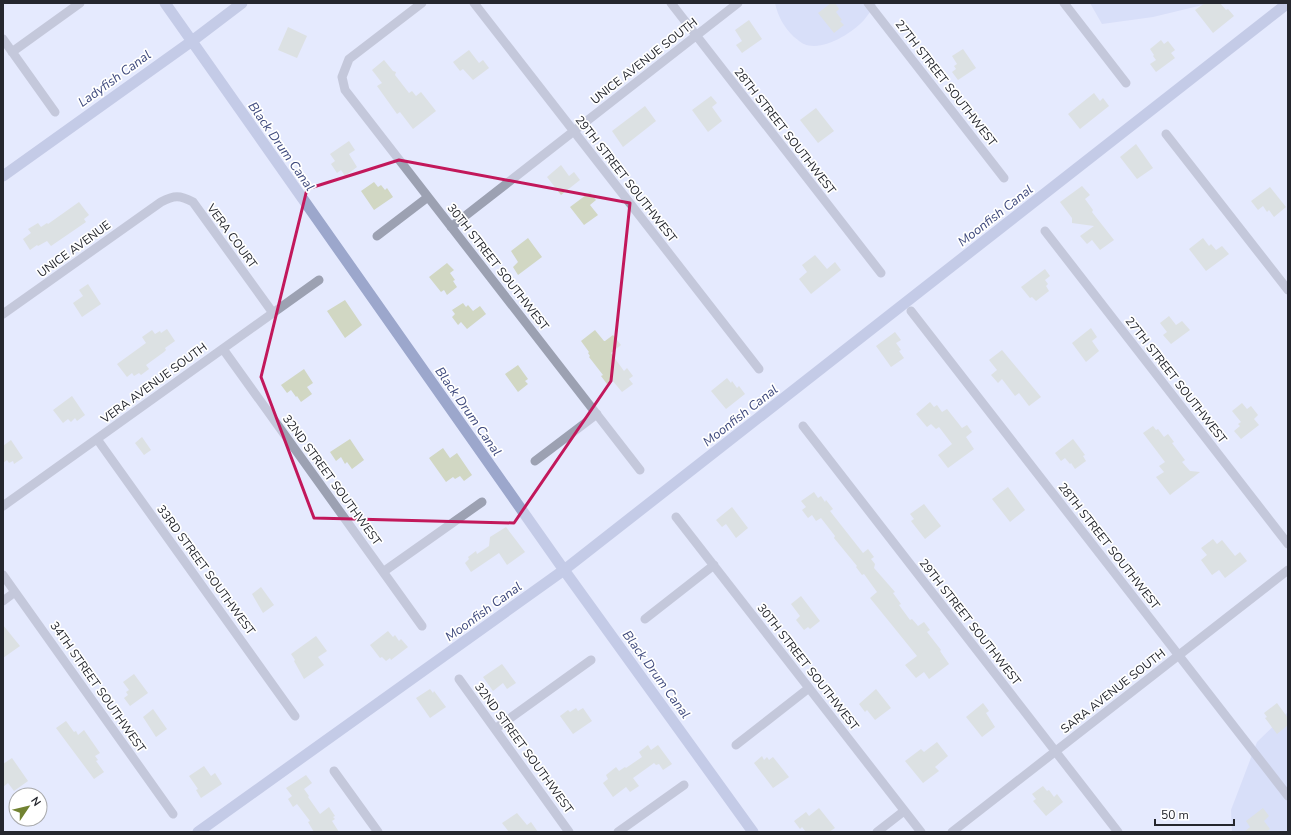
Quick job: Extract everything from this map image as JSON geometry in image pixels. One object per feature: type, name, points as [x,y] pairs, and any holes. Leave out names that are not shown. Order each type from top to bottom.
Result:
[{"type":"street","points":[[12,52],[80,3]]},
{"type":"street","name":"30TH STREET SOUTHWEST","points":[[422,3],[349,60],[342,77],[345,90],[640,470]]},
{"type":"street","name":"29TH STREET SOUTHWEST","points":[[474,3],[759,369]]},
{"type":"street","name":"28TH STREET SOUTHWEST","points":[[671,3],[881,273]]},
{"type":"street","name":"UNICE AVENUE SOUTH","points":[[451,227],[738,3]]},
{"type":"street","name":"27TH STREET SOUTHWEST","points":[[868,3],[1004,178]]},
{"type":"street","points":[[1064,3],[1126,82]]},
{"type":"street","points":[[3,39],[55,112]]},
{"type":"street","points":[[1166,134],[1288,290]]},
{"type":"street","name":"VERA COURT","points":[[159,203],[171,197],[183,197],[193,202],[273,313]]},
{"type":"street","points":[[377,236],[428,197]]},
{"type":"street","name":"UNICE AVENUE","points":[[3,314],[159,203]]},
{"type":"street","name":"27TH STREET SOUTHWEST","points":[[1045,231],[1288,544]]},
{"type":"street","name":"VERA AVENUE SOUTH","points":[[3,506],[319,280]]},
{"type":"street","name":"28TH STREET SOUTHWEST","points":[[912,311],[1288,796]]},
{"type":"street","name":"32ND STREET SOUTHWEST","points":[[223,348],[422,626]]},
{"type":"street","points":[[535,461],[597,414]]},
{"type":"street","name":"29TH STREET SOUTHWEST","points":[[803,426],[1118,832]]},
{"type":"street","name":"33RD STREET SOUTHWEST","points":[[97,439],[295,716]]},
{"type":"street","points":[[383,572],[482,502]]},
{"type":"street","name":"30TH STREET SOUTHWEST","points":[[676,517],[921,832]]},
{"type":"street","points":[[645,619],[714,565]]},
{"type":"street","name":"SARA AVENUE SOUTH","points":[[952,832],[1288,570]]},
{"type":"street","name":"34TH STREET SOUTHWEST","points":[[3,574],[173,814]]},
{"type":"street","points":[[3,601],[15,592]]},
{"type":"street","points":[[495,729],[591,660]]},
{"type":"street","name":"32ND STREET SOUTHWEST","points":[[459,679],[569,832]]},
{"type":"street","points":[[736,745],[809,688]]},
{"type":"street","points":[[334,771],[378,832]]},
{"type":"street","points":[[618,832],[684,785]]},
{"type":"street","points":[[877,832],[904,810]]},
{"type":"highlighted area","points":[[399,160],[630,203],[611,381],[514,523],[314,518],[261,377],[307,189]]},
{"type":"shaded area","points":[[775,3],[877,3],[864,20],[852,31],[827,44],[811,46],[802,43],[784,26]]},
{"type":"shaded area","points":[[1090,3],[1211,3],[1153,17],[1102,24]]},
{"type":"shaded area","points":[[1288,712],[1288,832],[1232,832],[1231,810],[1257,742]]},
{"type":"building","points":[[831,3],[835,3],[839,9],[836,12],[842,20],[840,21],[844,25],[834,33],[818,13]]},
{"type":"building","points":[[1205,3],[1220,3],[1234,16],[1213,33],[1195,10]]},
{"type":"building","points":[[749,20],[762,39],[742,53],[736,45],[742,41],[735,30]]},
{"type":"building","points":[[288,27],[307,36],[297,58],[278,50]]},
{"type":"building","points":[[1161,40],[1164,44],[1168,41],[1175,50],[1171,53],[1175,58],[1156,72],[1150,64],[1156,60],[1150,49]]},
{"type":"building","points":[[963,49],[976,68],[958,80],[952,72],[956,69],[954,66],[957,64],[952,56]]},
{"type":"building","points":[[469,50],[479,63],[483,60],[489,68],[473,80],[463,69],[460,71],[453,62]]},
{"type":"building","points":[[384,60],[393,71],[396,72],[395,75],[409,93],[412,91],[416,96],[421,92],[436,111],[413,129],[400,112],[397,114],[377,86],[382,83],[372,70]]},
{"type":"building","points":[[1094,93],[1100,101],[1103,98],[1109,106],[1080,129],[1068,114]]},
{"type":"building","points":[[711,96],[717,103],[712,107],[722,121],[708,132],[692,110]]},
{"type":"building","points":[[645,106],[656,121],[623,147],[612,131]]},
{"type":"building","points":[[816,108],[834,131],[818,143],[800,120]]},
{"type":"building","points":[[349,141],[355,150],[349,154],[357,167],[345,176],[341,170],[337,173],[331,164],[335,161],[330,154]]},
{"type":"building","points":[[1136,144],[1153,168],[1137,179],[1120,157]]},
{"type":"building","points":[[561,165],[569,176],[574,172],[580,180],[561,195],[547,177]]},
{"type":"building","points":[[374,182],[378,187],[381,185],[385,190],[387,188],[393,197],[374,210],[361,191]]},
{"type":"building","points":[[1082,186],[1090,195],[1085,199],[1093,210],[1092,212],[1114,240],[1100,250],[1092,240],[1087,244],[1080,236],[1094,226],[1072,223],[1072,218],[1060,202]]},
{"type":"building","points":[[1270,187],[1286,207],[1274,217],[1269,210],[1267,212],[1263,206],[1258,210],[1251,201]]},
{"type":"building","points":[[590,192],[596,200],[590,205],[598,215],[584,225],[570,207]]},
{"type":"building","points":[[79,202],[89,215],[84,219],[86,222],[51,246],[47,241],[30,250],[23,239],[31,233],[28,229],[38,223],[41,227],[47,223],[48,224]]},
{"type":"building","points":[[528,238],[542,257],[518,275],[513,267],[518,262],[511,251]]},
{"type":"building","points":[[1203,238],[1209,246],[1211,244],[1216,250],[1222,246],[1229,254],[1206,271],[1189,249]]},
{"type":"building","points":[[815,255],[827,269],[835,262],[841,270],[811,294],[799,279],[807,272],[802,265]]},
{"type":"building","points":[[447,263],[454,270],[450,273],[455,280],[453,281],[457,287],[447,295],[444,290],[441,292],[429,277]]},
{"type":"building","points":[[1045,269],[1050,276],[1045,280],[1048,284],[1046,286],[1049,291],[1036,301],[1032,297],[1030,298],[1021,287]]},
{"type":"building","points":[[88,284],[101,304],[82,317],[73,303],[83,296],[79,290]]},
{"type":"building","points":[[345,300],[362,325],[345,338],[327,311]]},
{"type":"building","points":[[463,303],[466,307],[468,305],[473,311],[480,306],[486,314],[467,329],[461,322],[458,325],[452,317],[455,314],[452,310]]},
{"type":"building","points":[[1169,316],[1176,325],[1182,321],[1190,330],[1171,344],[1163,335],[1167,332],[1160,323]]},
{"type":"building","points":[[1091,328],[1097,337],[1092,341],[1099,351],[1086,362],[1072,343]]},
{"type":"building","points":[[167,329],[175,341],[165,348],[166,350],[164,352],[146,365],[149,369],[141,375],[139,373],[134,376],[132,373],[127,377],[117,364],[146,343],[142,337],[152,330],[155,334],[160,331],[161,333]]},
{"type":"building","points":[[595,330],[604,341],[613,335],[621,345],[611,353],[624,371],[627,368],[633,376],[629,379],[633,384],[622,392],[612,380],[607,384],[601,376],[603,375],[589,357],[589,352],[581,341]]},
{"type":"building","points":[[895,332],[901,340],[896,343],[904,358],[891,367],[876,346]]},
{"type":"building","points":[[1002,350],[1041,397],[1029,406],[1019,393],[1015,396],[1002,379],[998,383],[991,375],[997,370],[989,360]]},
{"type":"building","points":[[518,365],[528,379],[525,381],[528,384],[518,392],[505,374]]},
{"type":"building","points":[[304,369],[313,383],[307,387],[312,394],[301,402],[291,390],[287,393],[281,385]]},
{"type":"building","points":[[727,378],[731,383],[732,381],[737,388],[739,386],[745,394],[726,409],[711,391]]},
{"type":"building","points":[[72,396],[85,415],[77,421],[75,418],[71,422],[68,419],[63,423],[53,410]]},
{"type":"building","points":[[930,402],[934,407],[937,405],[942,412],[947,409],[962,428],[967,425],[972,432],[966,437],[974,449],[948,468],[938,455],[952,444],[939,427],[936,429],[931,424],[927,427],[916,414]]},
{"type":"building","points":[[1242,403],[1247,409],[1251,406],[1258,415],[1254,419],[1259,425],[1241,439],[1234,431],[1240,426],[1238,424],[1241,422],[1232,411]]},
{"type":"building","points":[[1153,426],[1156,430],[1158,429],[1164,437],[1168,434],[1174,442],[1172,443],[1185,460],[1182,462],[1190,471],[1200,472],[1170,495],[1156,477],[1164,472],[1159,466],[1165,462],[1143,433]]},
{"type":"building","points":[[142,437],[151,450],[144,455],[135,443]]},
{"type":"building","points":[[350,439],[364,460],[352,469],[347,462],[345,464],[341,457],[336,461],[330,452]]},
{"type":"building","points":[[1073,439],[1085,455],[1083,456],[1086,461],[1075,469],[1065,458],[1061,461],[1055,453]]},
{"type":"building","points":[[11,440],[23,458],[14,464],[13,461],[9,463],[7,460],[3,463],[3,446]]},
{"type":"building","points":[[443,448],[450,458],[457,453],[472,475],[464,481],[460,476],[455,479],[453,477],[446,482],[429,458]]},
{"type":"building","points":[[1008,487],[1025,510],[1010,522],[992,499]]},
{"type":"building","points":[[814,492],[818,498],[821,496],[825,502],[826,500],[833,509],[830,511],[863,553],[868,549],[874,557],[871,559],[875,564],[874,568],[895,592],[893,593],[901,604],[899,605],[910,620],[912,619],[918,626],[924,622],[930,630],[927,632],[941,650],[940,651],[949,664],[929,679],[924,672],[916,678],[905,665],[917,656],[870,598],[877,592],[864,574],[862,575],[821,518],[816,521],[812,515],[808,518],[802,510],[806,507],[801,501]]},
{"type":"building","points":[[924,504],[941,526],[925,539],[911,521],[914,519],[910,514]]},
{"type":"building","points":[[732,507],[748,528],[736,538],[726,524],[722,527],[716,520]]},
{"type":"building","points":[[506,527],[525,552],[507,565],[499,553],[471,572],[465,563],[469,559],[468,557],[476,551],[477,554],[489,546],[490,537]]},
{"type":"building","points":[[1213,539],[1217,544],[1222,540],[1235,556],[1240,552],[1247,561],[1225,578],[1219,570],[1212,575],[1201,560],[1207,555],[1201,548]]},
{"type":"building","points":[[261,587],[274,605],[263,613],[252,594]]},
{"type":"building","points":[[801,596],[820,621],[810,629],[808,627],[804,630],[796,620],[800,616],[791,604]]},
{"type":"building","points":[[3,625],[20,646],[3,658]]},
{"type":"building","points":[[388,631],[393,637],[395,635],[399,641],[401,639],[408,647],[391,660],[390,658],[386,661],[382,657],[380,658],[370,645]]},
{"type":"building","points":[[316,636],[327,651],[318,657],[324,665],[304,679],[291,654]]},
{"type":"building","points":[[502,664],[516,683],[507,689],[503,683],[493,691],[483,677]]},
{"type":"building","points":[[134,674],[148,693],[130,706],[124,698],[128,695],[126,692],[129,690],[123,682]]},
{"type":"building","points":[[430,689],[433,693],[434,691],[446,707],[430,718],[416,698]]},
{"type":"building","points":[[876,689],[891,708],[875,720],[867,710],[865,712],[859,704]]},
{"type":"building","points":[[983,703],[989,711],[986,713],[995,727],[982,737],[966,717]]},
{"type":"building","points":[[1277,703],[1288,718],[1288,725],[1277,734],[1265,718],[1267,717],[1264,713]]},
{"type":"building","points":[[576,708],[578,711],[583,708],[592,721],[573,734],[560,716],[568,710],[570,712]]},
{"type":"building","points":[[153,709],[167,729],[156,737],[143,717]]},
{"type":"building","points":[[66,721],[78,735],[84,730],[100,753],[95,756],[98,760],[96,761],[104,772],[94,779],[56,728]]},
{"type":"building","points":[[937,742],[948,756],[935,767],[939,771],[923,783],[905,761],[921,749],[924,752]]},
{"type":"building","points":[[648,745],[651,750],[658,745],[672,764],[663,770],[659,764],[656,765],[654,763],[633,778],[639,786],[630,792],[626,787],[613,797],[603,783],[608,779],[606,775],[616,767],[619,771],[625,767],[626,768],[642,757],[639,752]]},
{"type":"building","points":[[762,756],[764,760],[767,757],[769,760],[773,757],[789,777],[773,788],[754,763]]},
{"type":"building","points":[[12,758],[28,781],[20,787],[11,787],[8,783],[3,787],[3,764]]},
{"type":"building","points":[[204,766],[211,776],[215,773],[222,784],[201,798],[196,790],[198,789],[189,776]]},
{"type":"building","points":[[306,775],[312,783],[304,789],[309,796],[308,797],[320,814],[329,807],[335,816],[333,817],[335,819],[332,821],[339,832],[314,832],[308,822],[310,821],[297,804],[293,807],[288,799],[292,796],[286,788]]},
{"type":"building","points":[[1043,786],[1047,791],[1049,790],[1054,797],[1057,794],[1063,802],[1046,816],[1033,801],[1036,799],[1032,794]]},
{"type":"building","points":[[819,808],[835,828],[829,832],[806,832],[802,827],[800,829],[794,821],[806,812],[809,816]]},
{"type":"building","points":[[1263,808],[1269,816],[1264,821],[1270,829],[1266,832],[1244,832],[1250,827],[1246,821]]},
{"type":"building","points":[[517,813],[527,825],[531,822],[538,832],[509,832],[502,823]]},
{"type":"waterway","name":"Black Drum Canal","points":[[165,3],[564,570],[753,832]]},
{"type":"waterway","name":"Ladyfish Canal","points":[[3,176],[192,41],[242,3]]},
{"type":"waterway","name":"Moonfish Canal","points":[[198,832],[564,570],[1288,3]]}]
